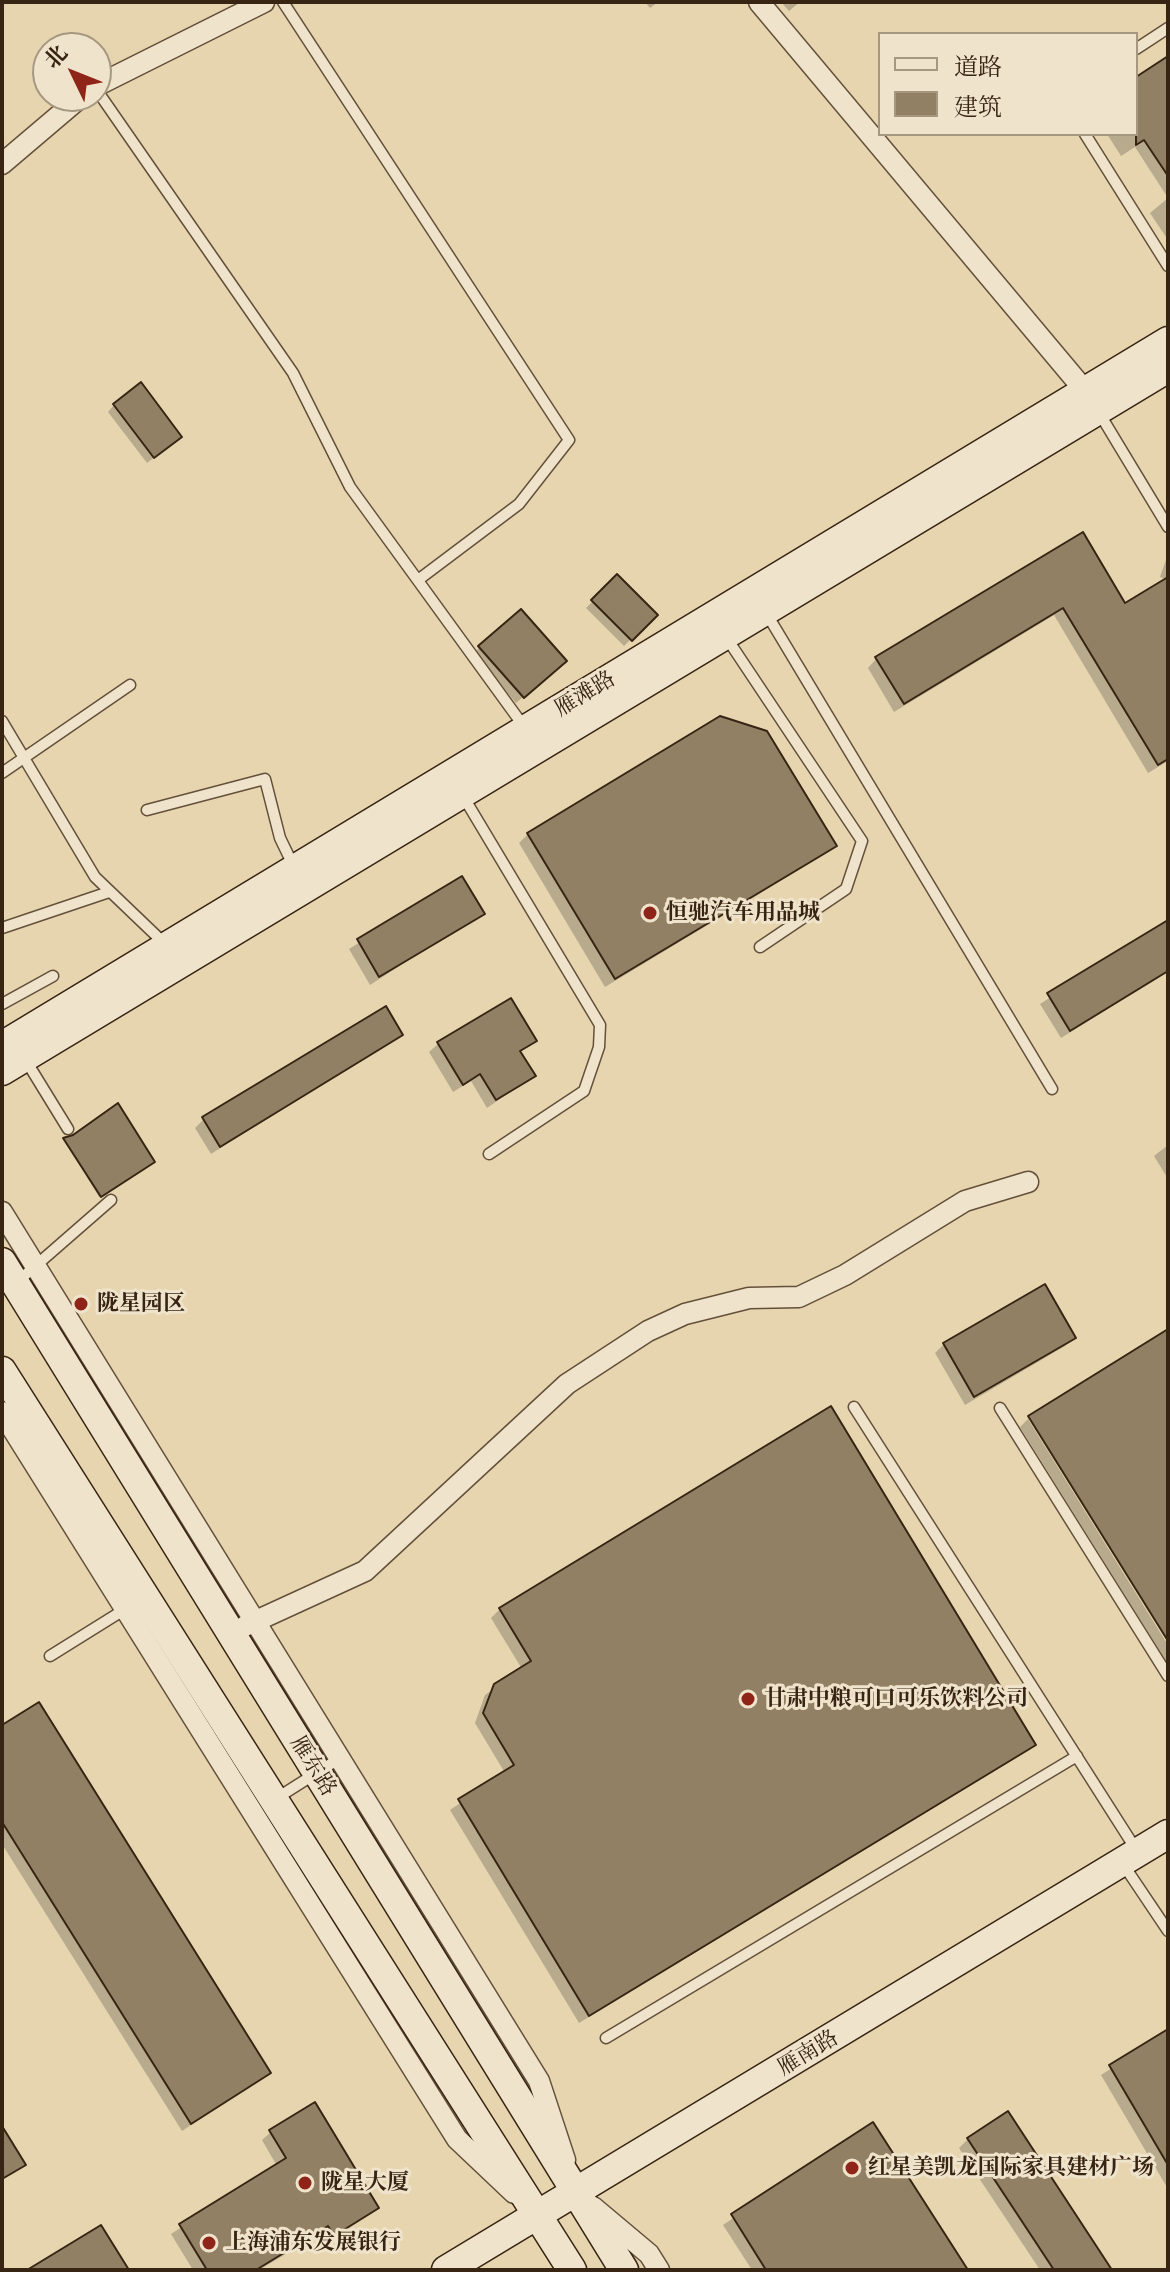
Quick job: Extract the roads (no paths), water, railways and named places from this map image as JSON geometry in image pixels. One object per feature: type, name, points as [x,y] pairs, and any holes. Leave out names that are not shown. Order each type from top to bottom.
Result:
[{"type":"main road","name":"雁滩路","points":[[1092,402],[1168,341]]},
{"type":"main road","name":"雁滩路","points":[[9,1058],[167,946],[526,730],[760,602],[1092,402],[1168,368]]},
{"type":"main road","name":"雁滩路","points":[[9,1058],[461,795],[725,636],[760,602]]},
{"type":"main road","name":"雁东路","points":[[18,1270],[328,1765],[624,2270]]},
{"type":"main road","points":[[2,1371],[135,1603],[275,1800],[572,2270]]},
{"type":"main road","name":"雁南路","points":[[446,2270],[1168,1834]]},
{"type":"street","points":[[112,80],[264,2]]},
{"type":"street","points":[[759,2],[1092,402]]},
{"type":"street","points":[[2,164],[63,112]]},
{"type":"street","points":[[243,1627],[365,1571],[420,1524],[567,1384],[648,1331],[685,1314],[749,1298],[799,1297],[845,1275],[965,1201],[1028,1182]]},
{"type":"street","points":[[2,1212],[18,1270]]},
{"type":"street","points":[[2,1412],[135,1603],[457,2139],[538,2215],[557,2270]]},
{"type":"street","points":[[577,2193],[649,2254],[659,2270]]},
{"type":"lane","points":[[283,2],[569,440],[519,504],[418,580]]},
{"type":"lane","points":[[1138,48],[1168,28]]},
{"type":"lane","points":[[112,111],[293,373],[350,487],[526,730]]},
{"type":"lane","points":[[1086,136],[1168,266]]},
{"type":"lane","points":[[1092,402],[1168,527]]},
{"type":"lane","points":[[760,602],[1052,1089]]},
{"type":"lane","points":[[725,636],[862,841],[846,889],[760,947]]},
{"type":"lane","points":[[2,773],[130,685]]},
{"type":"lane","points":[[2,721],[95,877],[167,946]]},
{"type":"lane","points":[[147,810],[265,779],[280,838],[295,869]]},
{"type":"lane","points":[[461,795],[600,1025],[599,1047],[584,1091],[489,1154]]},
{"type":"lane","points":[[2,928],[109,892]]},
{"type":"lane","points":[[2,1004],[53,976]]},
{"type":"lane","points":[[9,1058],[68,1129]]},
{"type":"lane","points":[[18,1270],[111,1200]]},
{"type":"lane","points":[[854,1407],[1077,1756],[1168,1931]]},
{"type":"lane","points":[[1000,1408],[1168,1676]]},
{"type":"lane","points":[[50,1656],[135,1603]]},
{"type":"lane","points":[[606,2038],[1077,1756]]},
{"type":"lane","points":[[275,1800],[328,1765]]},
{"type":"place","name":"恒驰汽车用品城","points":[[650,913]]},
{"type":"place","name":"陇星园区","points":[[81,1304]]},
{"type":"place","name":"甘肃中粮可口可乐饮料公司","points":[[748,1699]]},
{"type":"place","name":"红星美凯龙国际家具建材广场","points":[[852,2168]]},
{"type":"place","name":"陇星大厦","points":[[305,2183]]},
{"type":"place","name":"上海浦东发展银行","points":[[209,2243]]}]
